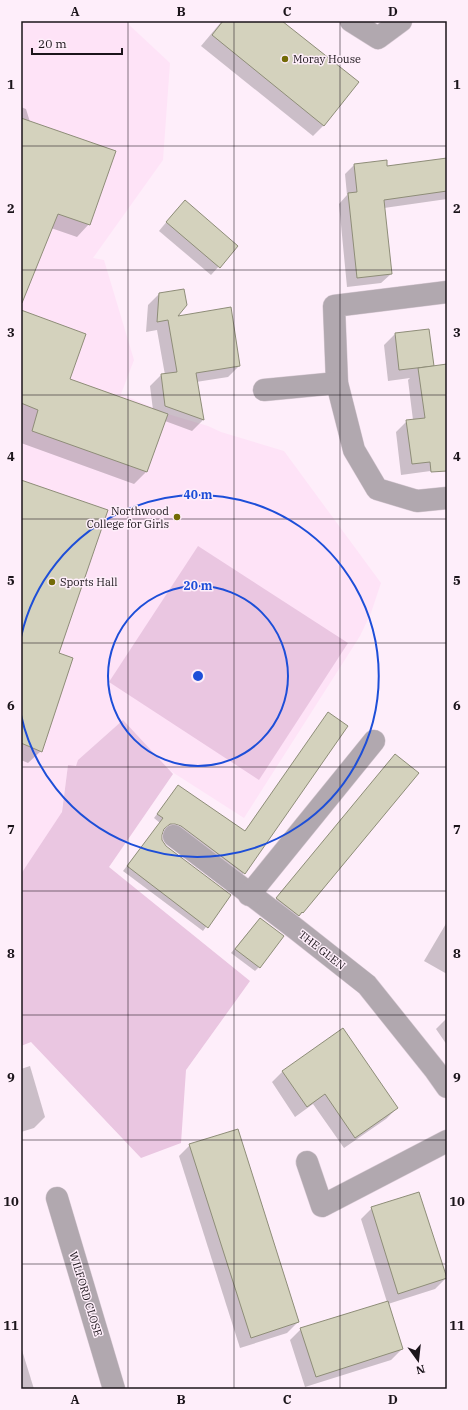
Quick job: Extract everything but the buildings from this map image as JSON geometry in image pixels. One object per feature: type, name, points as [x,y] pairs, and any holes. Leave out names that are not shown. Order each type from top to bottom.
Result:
[{"type":"street","points":[[351,21],[378,38],[401,21]]},
{"type":"street","points":[[447,292],[334,306],[337,383],[354,450],[377,489],[418,501],[447,498]]},
{"type":"street","points":[[264,390],[337,383]]},
{"type":"street","points":[[250,895],[374,741]]},
{"type":"street","name":"THE GLEN","points":[[174,836],[367,985],[447,1087]]},
{"type":"street","points":[[307,1162],[322,1206],[447,1141]]},
{"type":"street","name":"WILFORD CLOSE","points":[[57,1198],[114,1389]]},
{"type":"shaded area","name":"Northwood College for Girls","points":[[21,21],[125,21],[170,63],[163,160],[93,258],[104,260],[134,360],[121,394],[168,414],[284,451],[381,583],[371,613],[360,636],[244,818],[155,761],[123,720],[79,759],[76,766],[68,766],[50,896],[21,966]]},
{"type":"shaded area","points":[[198,546],[348,643],[259,780],[109,682]]},
{"type":"shaded area","points":[[123,720],[173,774],[109,867],[250,981],[186,1070],[181,1143],[141,1158],[31,1042],[21,1046],[21,874],[62,812],[68,765],[76,766],[78,760]]},
{"type":"place","name":"Moray House","points":[[285,59]]},
{"type":"place","name":"Northwood College for Girls","points":[[177,517]]},
{"type":"place","name":"Sports Hall","points":[[52,582]]}]
